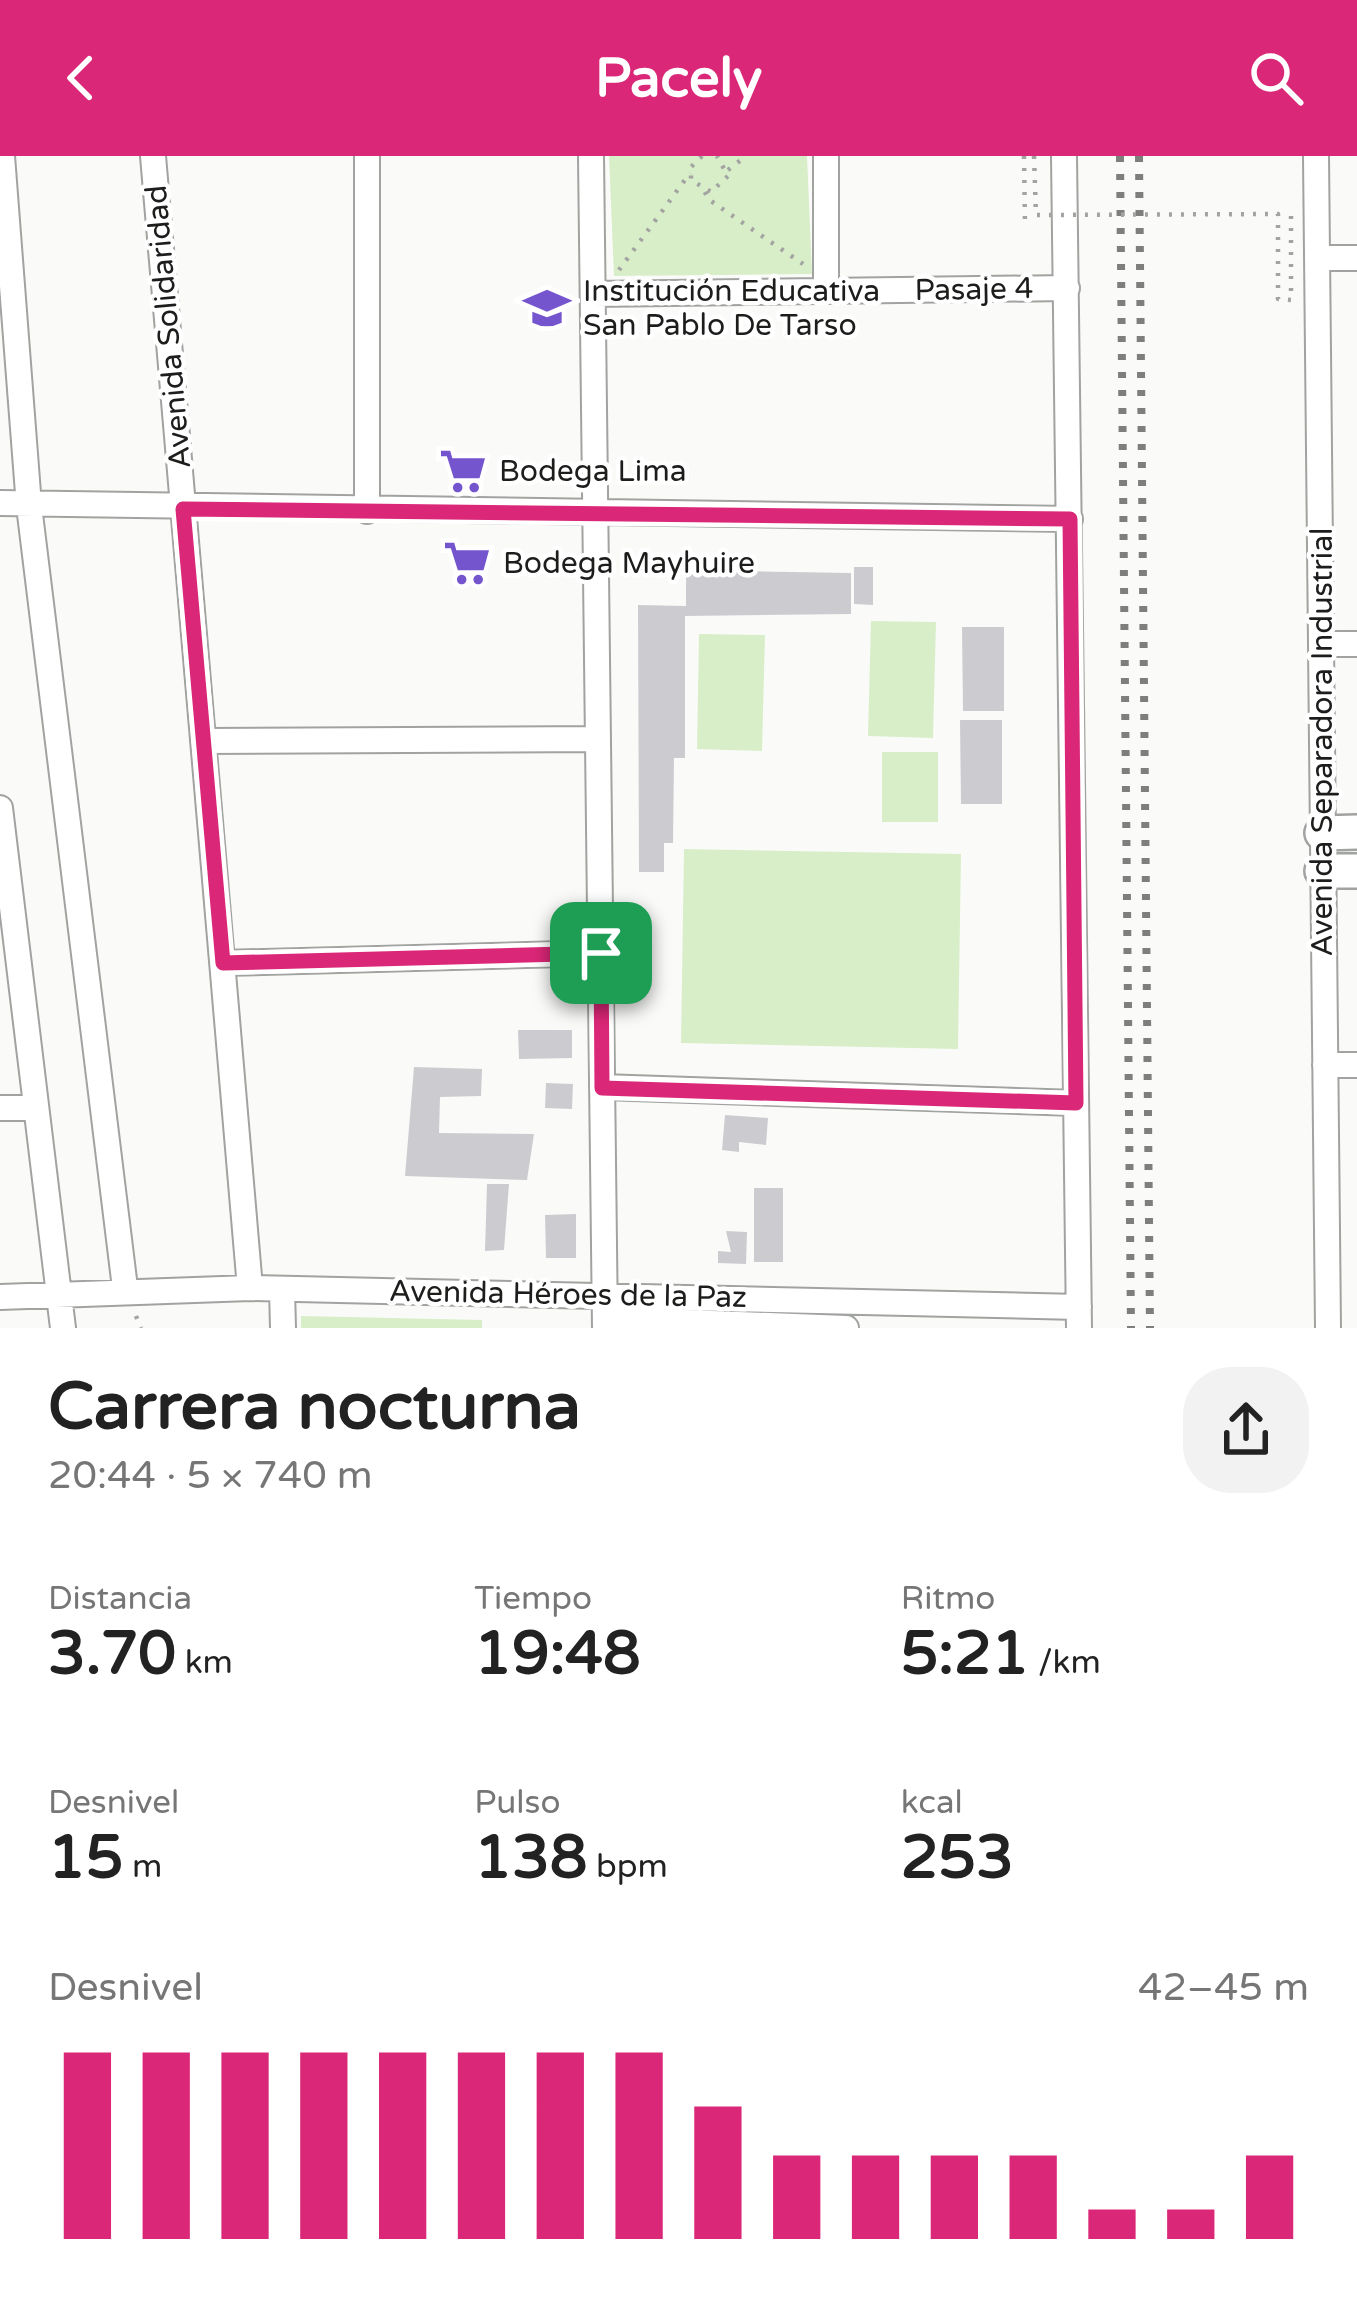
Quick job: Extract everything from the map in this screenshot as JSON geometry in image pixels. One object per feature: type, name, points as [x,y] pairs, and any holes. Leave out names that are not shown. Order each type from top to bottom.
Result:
[{"type":"street","points":[[2,156],[28,506],[124,1288]]},
{"type":"street","name":"Avenida Solidaridad","points":[[153,156],[250,1288]]},
{"type":"street","points":[[367,156],[367,511]]},
{"type":"street","points":[[591,156],[605,1323]]},
{"type":"street","points":[[826,156],[826,291]]},
{"type":"street","points":[[1064,156],[1079,1317]]},
{"type":"street","name":"Avenida Separadora Industrial","points":[[1316,156],[1328,1328]]},
{"type":"street","points":[[1318,258],[1357,258]]},
{"type":"street","name":"Pasaje 4","points":[[593,294],[1066,288]]},
{"type":"street","points":[[0,503],[1070,519]]},
{"type":"street","points":[[1321,644],[1357,644]]},
{"type":"street","points":[[203,741],[598,739]]},
{"type":"street","points":[[0,808],[63,1328]]},
{"type":"street","points":[[1322,832],[1357,832]]},
{"type":"street","points":[[1322,871],[1357,871]]},
{"type":"street","points":[[223,963],[601,953]]},
{"type":"street","points":[[1325,1065],[1357,1065]]},
{"type":"street","points":[[602,1088],[1076,1103]]},
{"type":"street","points":[[0,1108],[36,1108]]},
{"type":"street","name":"Avenida Héroes de la Paz","points":[[0,1297],[124,1288],[605,1292],[1079,1317]]},
{"type":"street","points":[[282,1289],[283,1328]]},
{"type":"street","points":[[846,1302],[846,1328]]},
{"type":"street","name":"Avenida Héroes de la Paz","points":[[605,1323],[846,1328]]},
{"type":"path","points":[[593,294],[619,269],[702,156]]},
{"type":"path","points":[[717,156],[728,170]]},
{"type":"path","points":[[705,192],[722,187],[728,170],[746,156]]},
{"type":"path","points":[[1024,156],[1025,225]]},
{"type":"path","points":[[1034,156],[1036,215],[1278,214],[1277,299],[1291,299],[1291,216]]},
{"type":"path","points":[[690,173],[708,199],[805,266],[782,266]]},
{"type":"path","points":[[619,247],[619,269]]},
{"type":"path","points":[[619,269],[642,269]]},
{"type":"green space","points":[[609,156],[807,156],[812,274],[614,276]]},
{"type":"green space","points":[[871,621],[936,622],[933,738],[868,736]]},
{"type":"green space","points":[[699,634],[765,635],[762,751],[697,749]]},
{"type":"green space","points":[[882,752],[938,752],[938,822],[882,822]]},
{"type":"green space","points":[[684,849],[961,854],[958,1049],[681,1043]]},
{"type":"green space","points":[[301,1316],[482,1320],[482,1328],[301,1328]]},
{"type":"building","points":[[854,567],[873,567],[873,605],[854,604]]},
{"type":"building","points":[[686,570],[851,573],[851,614],[685,616],[685,758],[674,758],[673,843],[664,843],[664,872],[639,872],[638,605],[686,606]]},
{"type":"building","points":[[962,627],[1004,627],[1004,711],[963,711]]},
{"type":"building","points":[[960,720],[1002,720],[1002,804],[961,804]]},
{"type":"building","points":[[518,1030],[572,1030],[572,1058],[519,1059]]},
{"type":"building","points":[[414,1067],[482,1069],[481,1096],[440,1097],[439,1133],[534,1134],[527,1180],[405,1176]]},
{"type":"building","points":[[546,1083],[573,1084],[572,1109],[545,1108]]},
{"type":"building","points":[[725,1115],[768,1118],[766,1145],[739,1142],[739,1152],[722,1150]]},
{"type":"building","points":[[487,1184],[509,1184],[504,1250],[485,1251]]},
{"type":"building","points":[[754,1188],[783,1188],[783,1262],[754,1262]]},
{"type":"building","points":[[576,1214],[576,1258],[546,1258],[545,1215]]},
{"type":"building","points":[[726,1231],[747,1232],[746,1264],[718,1263],[718,1251],[731,1252]]},
{"type":"railway","points":[[1120,156],[1131,1328]]},
{"type":"railway","points":[[1139,156],[1150,1328]]},
{"type":"place","name":"Institución Educativa San Pablo De Tarso","points":[[547,308]]},
{"type":"place","name":"Bodega Lima","points":[[463,471]]},
{"type":"place","name":"Bodega Mayhuire","points":[[467,563]]},
{"type":"route","points":[[183,509],[1070,519],[1076,1103],[602,1088],[601,953],[223,963],[183,509]]}]
